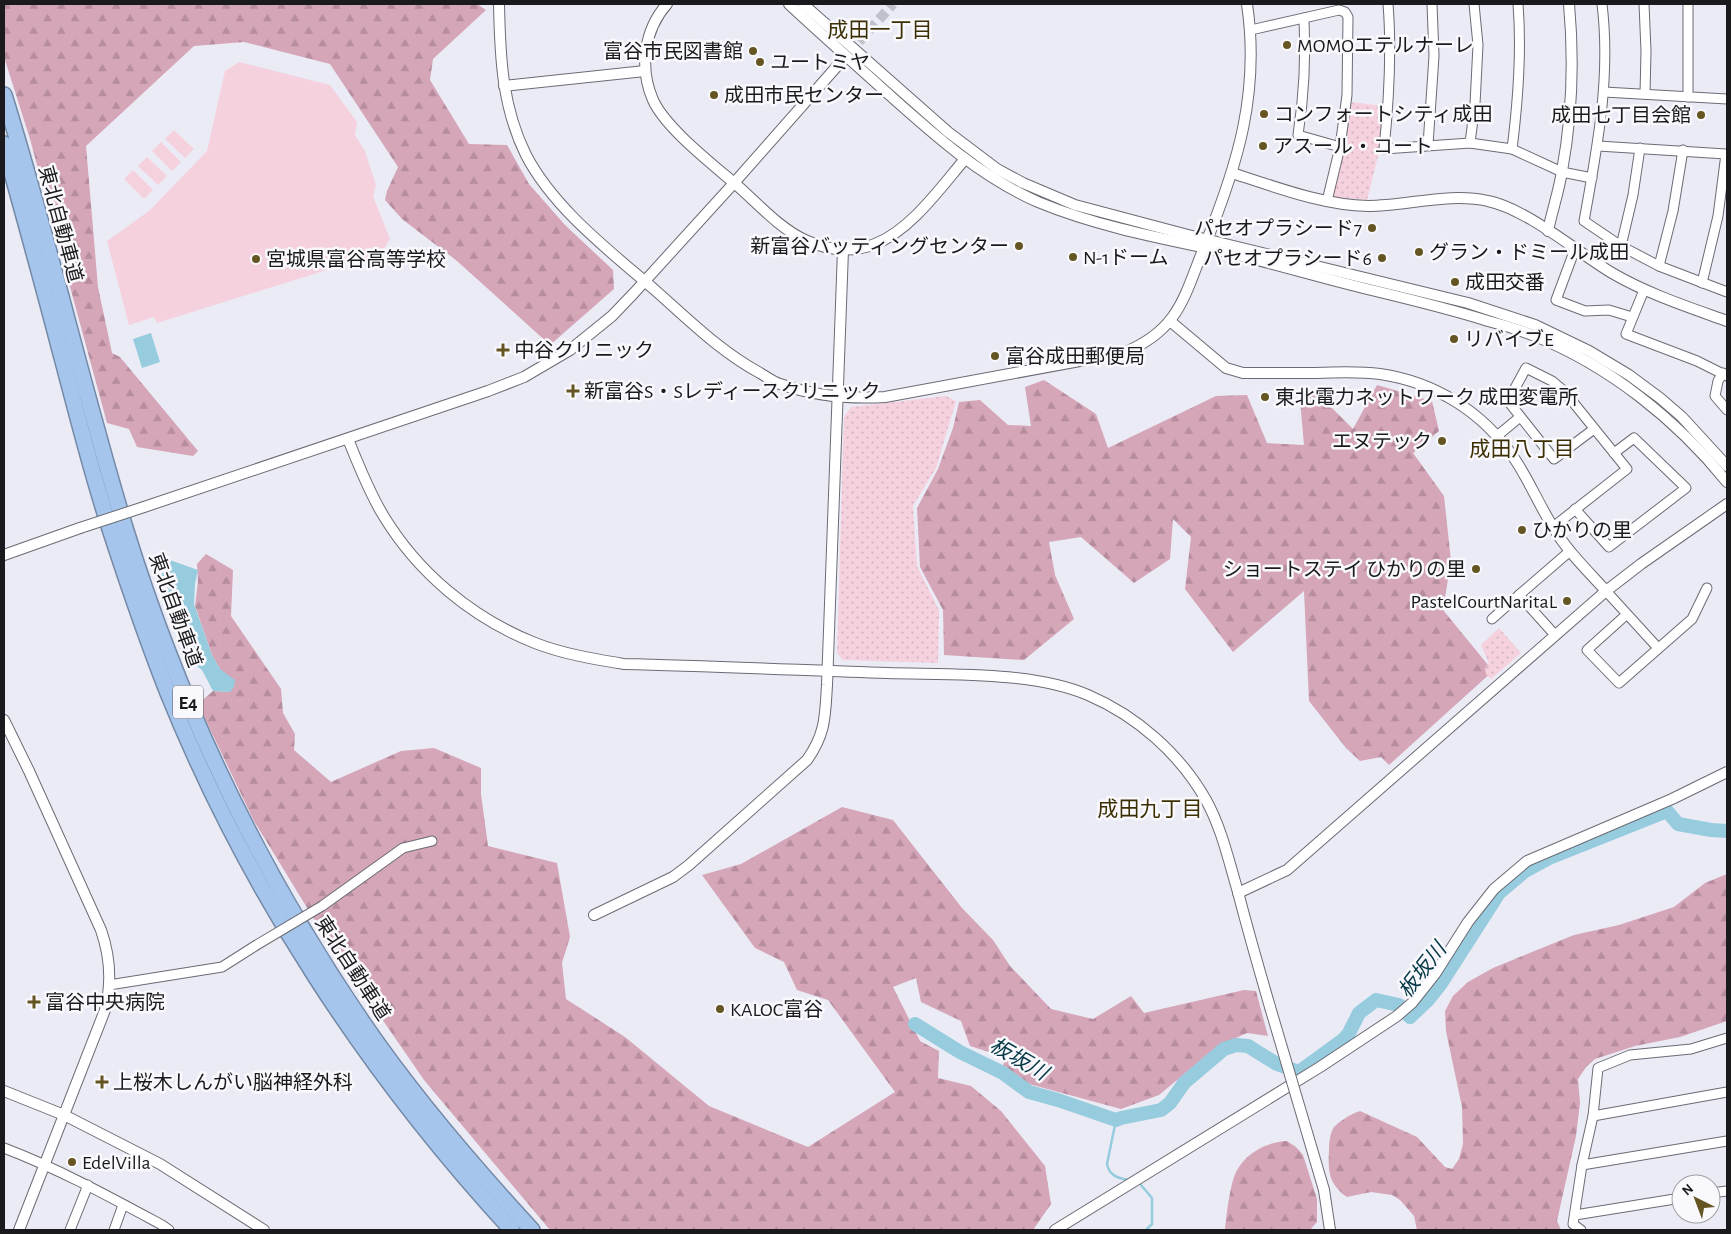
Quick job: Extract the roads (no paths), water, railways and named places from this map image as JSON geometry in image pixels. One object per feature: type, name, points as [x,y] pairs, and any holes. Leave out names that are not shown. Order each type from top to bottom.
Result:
[{"type":"highway","name":"東北自動車道","points":[[4,95],[127,532],[181,683],[215,763],[248,830],[283,893],[326,967],[365,1025],[406,1082],[452,1140],[532,1230]]},
{"type":"highway","name":"東北自動車道","points":[[4,144],[82,433],[112,536],[169,695],[200,764],[235,836],[270,900],[352,1033],[441,1149],[512,1230]]},
{"type":"street","points":[[499,4],[501,65],[504,86],[516,133],[538,175],[574,218],[712,341],[741,363],[779,384],[814,393],[859,399],[885,398],[1123,353],[1142,345],[1158,334],[1177,312],[1185,294],[1232,173],[1240,147],[1248,102],[1251,64],[1251,30],[1247,4]]},
{"type":"street","points":[[667,4],[657,16],[646,46],[645,71],[649,89],[660,112],[675,130],[798,237],[814,244],[843,250],[874,245],[904,226],[924,207],[965,159]]},
{"type":"street","points":[[789,4],[913,116],[965,159],[1011,188],[1060,210],[1116,228],[1205,243],[1468,303],[1535,324],[1609,363],[1660,398],[1682,417],[1727,466]]},
{"type":"street","points":[[803,4],[948,132],[997,169],[1023,183],[1074,205],[1205,243],[1427,303],[1533,335],[1594,366],[1654,407],[1704,456],[1727,482]]},
{"type":"street","points":[[1388,4],[1391,45],[1389,105],[1384,149],[1470,143],[1512,149],[1562,172],[1592,178]]},
{"type":"street","points":[[1428,145],[1434,56],[1432,4]]},
{"type":"street","points":[[1470,143],[1475,104],[1478,45],[1474,4]]},
{"type":"street","points":[[1512,149],[1518,99],[1520,32],[1518,4]]},
{"type":"street","points":[[1548,231],[1562,172],[1568,123],[1571,74],[1569,4]]},
{"type":"street","points":[[1602,4],[1604,92],[1598,146],[1584,221],[1622,246],[1659,266],[1727,292]]},
{"type":"street","points":[[1644,4],[1645,94]]},
{"type":"street","points":[[1688,4],[1688,97]]},
{"type":"street","points":[[1251,30],[1339,10],[1345,12],[1348,17],[1346,95],[1340,147],[1327,201]]},
{"type":"street","points":[[1304,18],[1306,48],[1303,99],[1298,135],[1340,147]]},
{"type":"street","points":[[4,555],[443,408],[524,377],[570,350],[590,335],[645,281],[839,64]]},
{"type":"street","points":[[504,86],[645,71]]},
{"type":"street","points":[[1604,92],[1727,99]]},
{"type":"street","points":[[1598,146],[1726,154],[1718,216],[1702,283]]},
{"type":"street","points":[[1622,246],[1633,195],[1640,148]]},
{"type":"street","points":[[1659,266],[1673,211],[1683,150]]},
{"type":"street","points":[[1232,173],[1305,196],[1367,206],[1461,198],[1489,201],[1512,210],[1612,273],[1644,290],[1727,321]]},
{"type":"street","points":[[594,915],[673,877],[689,865],[807,760],[816,746],[822,731],[827,671],[843,250]]},
{"type":"street","points":[[1576,250],[1556,300],[1585,311],[1609,310],[1632,317]]},
{"type":"street","points":[[1644,290],[1626,334],[1725,374],[1715,388],[1715,396],[1727,410]]},
{"type":"street","points":[[1170,321],[1226,368],[1243,373],[1357,372],[1401,377],[1434,389],[1456,401],[1479,417],[1498,436],[1514,457],[1552,527],[1570,551],[1626,615],[1658,648]]},
{"type":"street","points":[[1552,527],[1627,469],[1564,391],[1552,380],[1526,368],[1508,401],[1554,459],[1594,429]]},
{"type":"street","points":[[1498,436],[1520,417]]},
{"type":"street","points":[[1575,509],[1609,547],[1686,488],[1634,438],[1614,453]]},
{"type":"street","points":[[348,439],[382,514],[399,539],[434,579],[462,603],[490,622],[535,643],[576,655],[624,664],[973,675],[1038,680],[1088,695],[1114,708],[1136,723],[1164,746],[1181,765],[1197,786],[1213,815],[1238,893],[1324,1190],[1330,1230]]},
{"type":"street","points":[[1238,893],[1287,870],[1606,591],[1727,504]]},
{"type":"street","points":[[1492,619],[1570,551]]},
{"type":"street","points":[[1626,615],[1588,650],[1619,683],[1692,619],[1702,602],[1707,588]]},
{"type":"street","points":[[1519,595],[1555,635]]},
{"type":"street","points":[[4,720],[22,755],[101,930],[110,965],[110,984],[105,1010],[19,1230]]},
{"type":"street","points":[[1055,1230],[1320,1067],[1397,1016],[1409,1005],[1435,974],[1468,922],[1494,889],[1527,861],[1681,795],[1727,772]]},
{"type":"street","points":[[110,984],[222,967],[322,906],[403,848],[432,841]]},
{"type":"street","points":[[1582,1230],[1573,1224],[1582,1166],[1593,1116],[1598,1068],[1630,1055],[1691,1049],[1727,1038]]},
{"type":"street","points":[[4,1090],[64,1114],[160,1164],[264,1230]]},
{"type":"street","points":[[1593,1116],[1727,1092]]},
{"type":"street","points":[[1582,1166],[1727,1141]]},
{"type":"street","points":[[4,1148],[44,1163],[88,1185],[164,1228]]},
{"type":"street","points":[[70,1230],[88,1185]]},
{"type":"street","points":[[1574,1215],[1671,1200]]},
{"type":"street","points":[[114,1230],[123,1205]]},
{"type":"water","points":[[151,333],[160,362],[142,368],[133,339]]},
{"type":"water","points":[[170,560],[198,570],[194,604],[212,655],[220,669],[235,680],[234,687],[230,692],[213,691],[202,670],[188,659],[159,579]]},
{"type":"waterway","name":"板坂川","points":[[915,1024],[960,1052],[1003,1073],[1029,1092],[1116,1120],[1161,1110],[1170,1103],[1184,1083],[1224,1049],[1236,1045],[1248,1046],[1277,1064],[1299,1072],[1343,1040],[1349,1033],[1359,1013],[1376,1000],[1399,1005],[1410,1017],[1428,1000],[1440,985],[1499,893],[1525,871],[1549,858],[1667,811],[1678,824],[1727,831]]},
{"type":"waterway","points":[[1116,1120],[1107,1164],[1114,1175],[1128,1180]]},
{"type":"waterway","points":[[1141,1185],[1152,1198],[1152,1224],[1146,1230]]},
{"type":"tunnel","points":[[839,64],[893,4]]},
{"type":"place","name":"MOMOエテルナーレ","points":[[1287,45]]},
{"type":"place","name":"富谷市民図書館","points":[[753,51]]},
{"type":"place","name":"ユートミヤ","points":[[760,62]]},
{"type":"place","name":"成田市民センター","points":[[714,95]]},
{"type":"place","name":"コンフォートシティ成田","points":[[1264,114]]},
{"type":"place","name":"成田七丁目会館","points":[[1701,115]]},
{"type":"place","name":"アスール・コート","points":[[1263,146]]},
{"type":"place","name":"パセオプラシード7","points":[[1372,228]]},
{"type":"place","name":"新富谷バッティングセンター","points":[[1019,246]]},
{"type":"place","name":"グラン・ドミール成田","points":[[1419,252]]},
{"type":"place","name":"N-1ドーム","points":[[1073,257]]},
{"type":"place","name":"パセオプラシード6","points":[[1382,258]]},
{"type":"place","name":"宮城県富谷高等学校","points":[[256,259]]},
{"type":"place","name":"成田交番","points":[[1455,282]]},
{"type":"place","name":"リバイブE","points":[[1454,339]]},
{"type":"place","name":"中谷クリニック","points":[[503,350]]},
{"type":"place","name":"富谷成田郵便局","points":[[995,356]]},
{"type":"place","name":"新富谷S・Sレディースクリニック","points":[[573,391]]},
{"type":"place","name":"東北電力ネットワーク 成田変電所","points":[[1265,397]]},
{"type":"place","name":"エヌテック","points":[[1442,441]]},
{"type":"place","name":"ひかりの里","points":[[1522,530]]},
{"type":"place","name":"ショートステイ ひかりの里","points":[[1476,569]]},
{"type":"place","name":"PastelCourtNaritaL","points":[[1567,601]]},
{"type":"place","name":"富谷中央病院","points":[[34,1002]]},
{"type":"place","name":"KALOC富谷","points":[[720,1009]]},
{"type":"place","name":"上桜木しんがい脳神経外科","points":[[102,1082]]},
{"type":"place","name":"EdelVilla","points":[[72,1162]]},
{"type":"district","name":"成田一丁目","points":[[880,30]]},
{"type":"district","name":"成田八丁目","points":[[1522,449]]},
{"type":"district","name":"成田九丁目","points":[[1150,809]]}]
